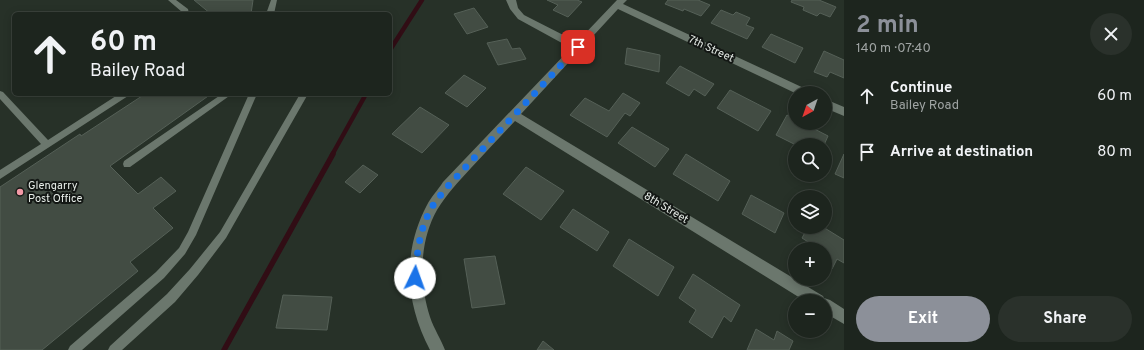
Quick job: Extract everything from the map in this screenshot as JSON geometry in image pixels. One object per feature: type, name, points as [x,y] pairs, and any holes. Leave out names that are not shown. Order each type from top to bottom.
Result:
[{"type":"street","points":[[512,0],[512,4],[516,12],[521,17],[578,47]]},
{"type":"street","points":[[438,350],[424,320],[418,299],[415,278],[417,253],[422,229],[431,209],[448,186],[620,3]]},
{"type":"street","name":"7th Street","points":[[620,3],[790,86]]},
{"type":"street","points":[[832,106],[844,112]]},
{"type":"street","name":"8th Street","points":[[514,115],[807,294]]},
{"type":"street","points":[[832,309],[844,317]]},
{"type":"lane","points":[[171,0],[186,12]]},
{"type":"lane","points":[[271,12],[274,0]]},
{"type":"lane","points":[[0,94],[47,145]]},
{"type":"lane","points":[[0,175],[122,96]]},
{"type":"lane","points":[[127,164],[225,96]]},
{"type":"lane","points":[[74,350],[160,275],[182,251],[191,235],[253,96]]},
{"type":"lane","points":[[114,350],[171,298],[223,235],[303,96]]},
{"type":"building","points":[[194,0],[253,0],[251,12],[209,12]]},
{"type":"building","points":[[547,0],[577,0],[582,2],[568,17],[553,10],[558,5]]},
{"type":"building","points":[[668,0],[698,0],[710,5],[701,16],[684,9],[683,11],[665,4]]},
{"type":"building","points":[[792,0],[819,0],[836,7],[830,17],[820,13],[817,16],[803,10],[804,7],[791,2]]},
{"type":"building","points":[[474,8],[488,27],[467,34],[454,14]]},
{"type":"building","points":[[721,10],[733,15],[736,12],[750,18],[746,25],[754,28],[747,39],[711,23]]},
{"type":"building","points":[[771,34],[803,48],[795,63],[762,47]]},
{"type":"building","points":[[507,39],[512,49],[520,48],[526,59],[498,65],[487,43]]},
{"type":"building","points":[[627,48],[660,55],[659,72],[625,64]]},
{"type":"building","points":[[824,51],[844,60],[844,78],[830,72],[827,77],[814,72]]},
{"type":"building","points":[[680,66],[714,84],[705,96],[694,89],[689,96],[666,83]]},
{"type":"building","points":[[464,75],[486,88],[467,107],[445,93]]},
{"type":"building","points":[[730,90],[771,111],[758,131],[717,108]]},
{"type":"building","points":[[623,93],[640,103],[630,116],[625,113],[607,137],[570,115],[585,98],[609,111]]},
{"type":"building","points":[[142,96],[208,96],[110,166],[138,194],[161,177],[176,191],[153,208],[173,228],[130,262],[138,271],[42,350],[0,350],[0,187],[80,134],[81,136]]},
{"type":"building","points":[[420,107],[449,125],[422,153],[392,134]]},
{"type":"building","points":[[787,115],[788,130],[816,130],[828,136],[827,138],[788,138],[788,141],[776,135]]},
{"type":"building","points":[[632,127],[669,149],[655,167],[618,143]]},
{"type":"building","points":[[686,154],[730,181],[718,201],[673,174]]},
{"type":"building","points":[[844,154],[844,178],[835,174]]},
{"type":"building","points":[[363,165],[378,175],[360,193],[345,182]]},
{"type":"building","points":[[526,167],[564,191],[541,220],[503,194]]},
{"type":"building","points":[[751,195],[784,213],[775,233],[742,214]]},
{"type":"building","points":[[573,209],[609,232],[597,251],[560,227]]},
{"type":"building","points":[[832,233],[844,240],[844,263],[837,259],[832,269],[832,242],[808,242],[802,238],[804,234],[832,234]]},
{"type":"building","points":[[629,239],[674,267],[658,296],[613,266]]},
{"type":"building","points":[[495,256],[505,304],[472,308],[464,259]]},
{"type":"building","points":[[693,274],[740,305],[731,322],[724,316],[712,338],[689,322],[696,310],[679,298]]},
{"type":"building","points":[[283,295],[332,297],[327,330],[276,328]]},
{"type":"building","points":[[756,329],[774,340],[777,331],[793,341],[789,350],[747,350]]},
{"type":"building","points":[[543,341],[554,350],[537,350]]},
{"type":"waterway","points":[[392,47],[422,0]]},
{"type":"waterway","points":[[332,155],[365,96]]},
{"type":"waterway","points":[[224,350],[333,154]]},
{"type":"place","name":"Glengarry Post Office","points":[[20,192]]},
{"type":"route","points":[[415,278],[417,253],[422,229],[431,209],[448,186],[578,47]]}]
